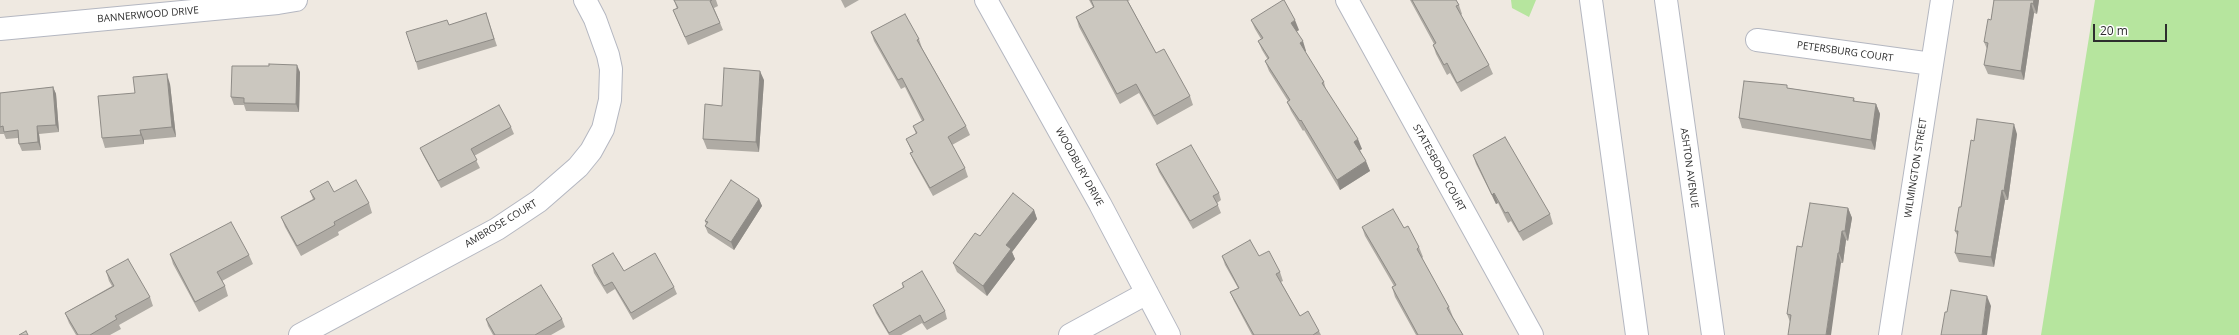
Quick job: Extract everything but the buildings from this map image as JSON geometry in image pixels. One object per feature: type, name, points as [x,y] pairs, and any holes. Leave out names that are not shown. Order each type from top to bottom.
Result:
[{"type":"street","name":"BANNERWOOD DRIVE","points":[[0,29],[278,3],[296,0]]},
{"type":"street","name":"AMBROSE COURT","points":[[300,335],[497,229],[539,201],[578,167],[591,151],[602,129],[610,100],[611,69],[608,55],[595,18],[585,0]]},
{"type":"street","name":"WOODBURY DRIVE","points":[[986,0],[1170,335]]},
{"type":"street","name":"STATESBORO COURT","points":[[1347,0],[1532,335]]},
{"type":"street","points":[[1591,0],[1637,335]]},
{"type":"street","name":"ASHTON AVENUE","points":[[1666,0],[1713,335]]},
{"type":"street","name":"WILMINGTON STREET","points":[[1890,335],[1942,0]]},
{"type":"street","name":"PETERSBURG COURT","points":[[1757,40],[1932,64]]},
{"type":"street","points":[[1070,335],[1147,293]]},
{"type":"green space","points":[[1511,0],[1536,0],[1529,17],[1512,8]]},
{"type":"green space","points":[[2095,0],[2239,0],[2239,335],[2041,335]]}]
